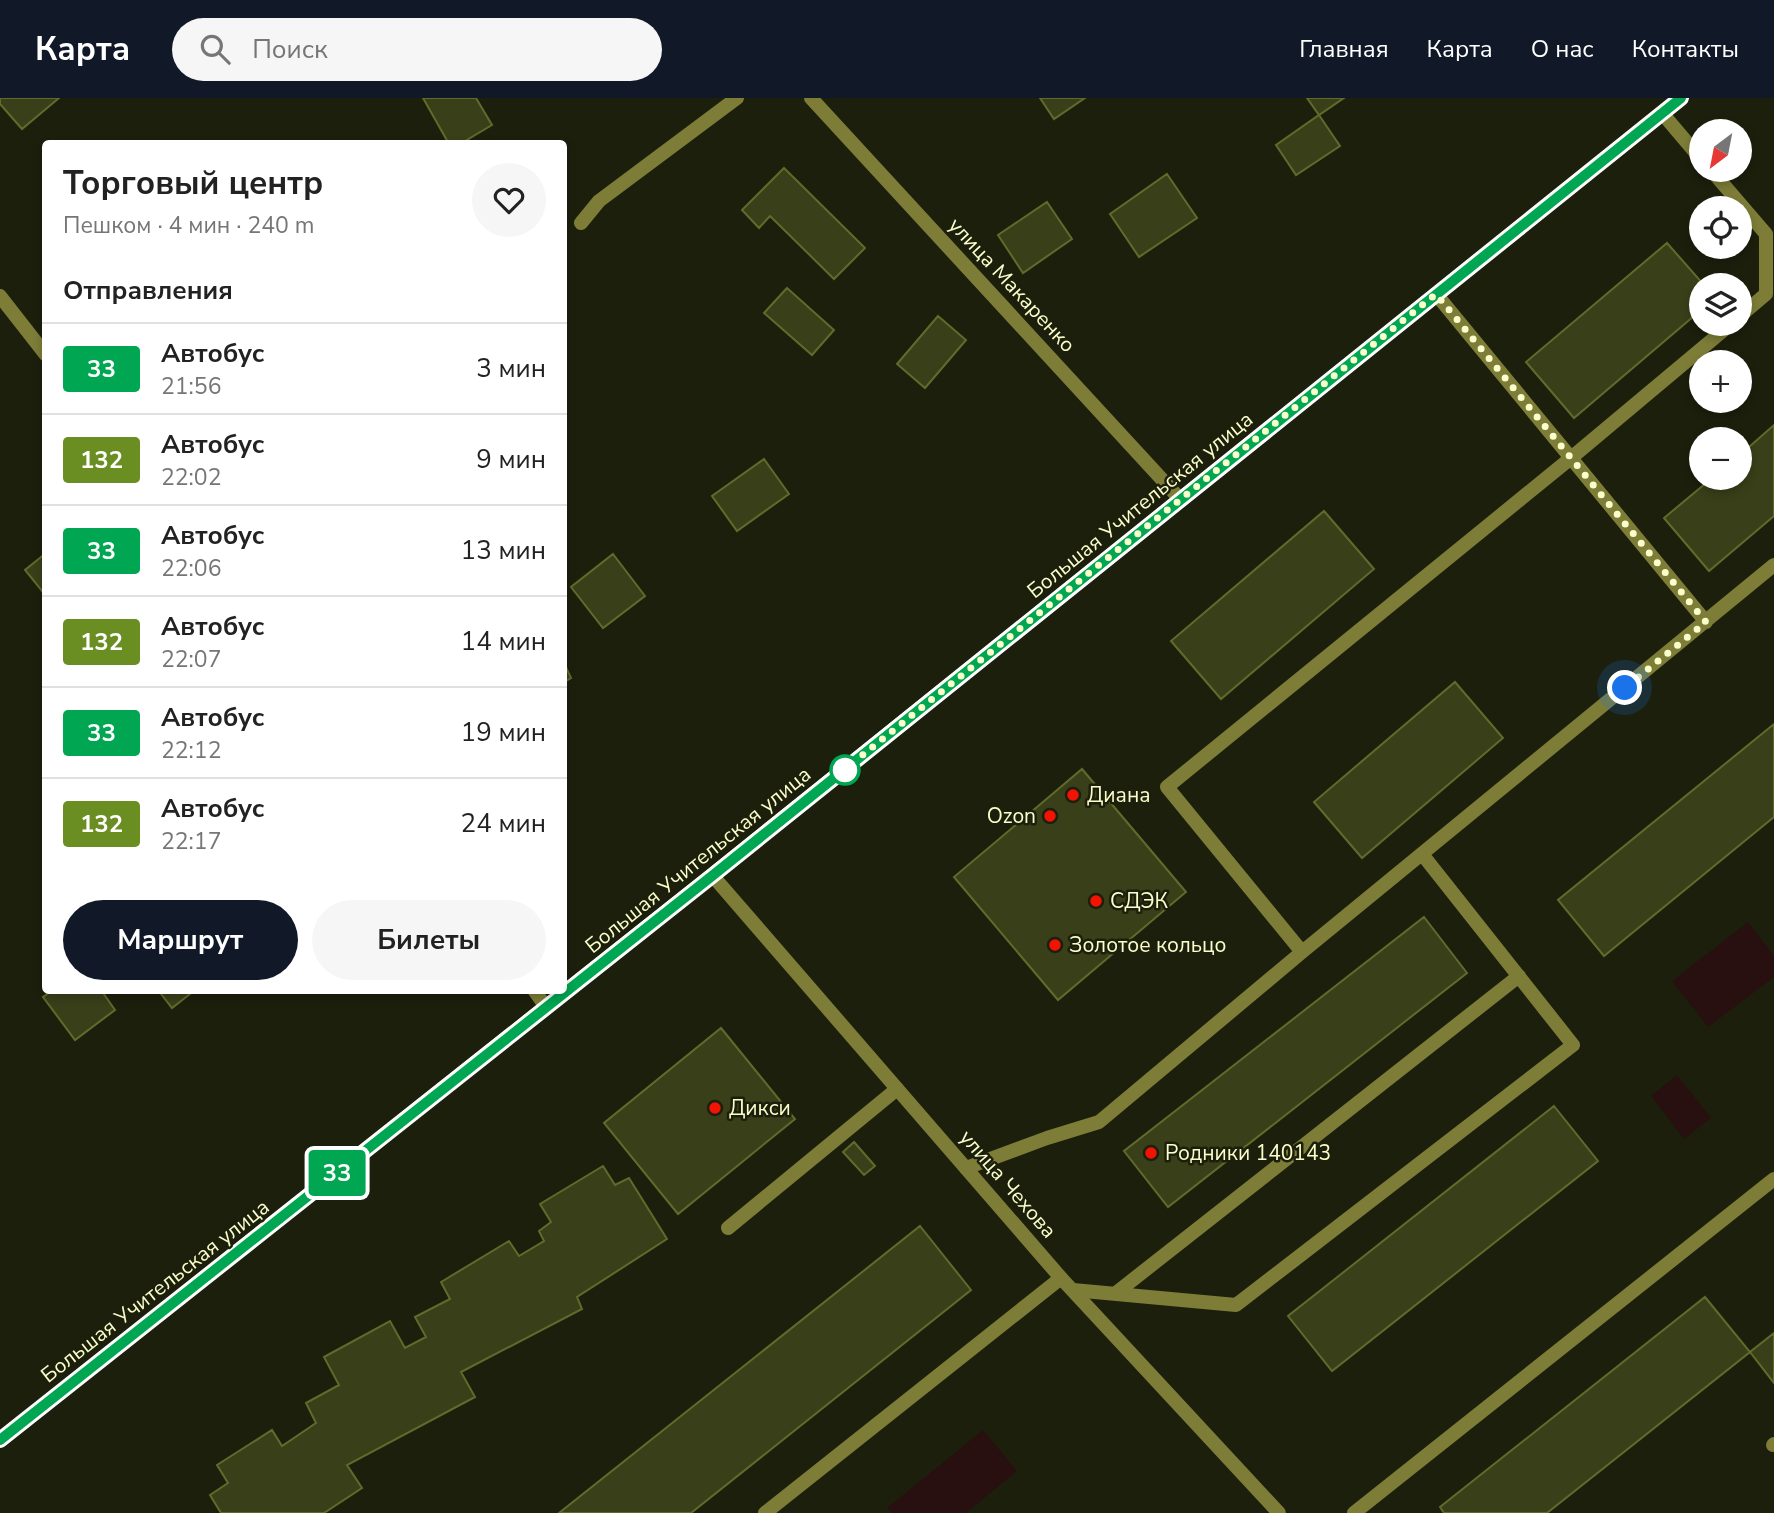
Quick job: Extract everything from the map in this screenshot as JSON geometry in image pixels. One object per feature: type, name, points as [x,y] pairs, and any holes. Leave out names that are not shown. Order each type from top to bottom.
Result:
[{"type":"main road","name":"Большая Учительская улица","points":[[567,991],[1681,98]]},
{"type":"main road","name":"Большая Учительская улица","points":[[0,1440],[563,994]]},
{"type":"street","points":[[581,223],[599,201],[737,98]]},
{"type":"street","name":"улица Макаренко","points":[[811,98],[1181,500]]},
{"type":"street","points":[[1662,113],[1689,145]]},
{"type":"street","points":[[1723,182],[1770,231],[1766,294],[1752,306]]},
{"type":"street","points":[[1436,294],[1706,622]]},
{"type":"street","points":[[0,296],[42,350]]},
{"type":"street","points":[[1302,952],[1167,787],[1717,336]]},
{"type":"street","points":[[966,1168],[1098,1122],[1774,565]]},
{"type":"street","points":[[1073,1290],[1236,1305],[1573,1045],[1422,854]]},
{"type":"street","name":"улица Чехова","points":[[712,876],[1061,1278],[1279,1513]]},
{"type":"street","points":[[1116,1293],[1518,976]]},
{"type":"street","points":[[537,994],[547,1007]]},
{"type":"street","points":[[728,1228],[897,1089]]},
{"type":"street","points":[[1354,1513],[1774,1179]]},
{"type":"street","points":[[765,1513],[1061,1278]]},
{"type":"shaded area","points":[[1748,922],[1774,956],[1774,977],[1708,1027],[1672,981]]},
{"type":"shaded area","points":[[1677,1075],[1711,1118],[1684,1139],[1651,1096]]},
{"type":"shaded area","points":[[983,1430],[1017,1471],[966,1513],[892,1513],[887,1508]]},
{"type":"building","points":[[0,98],[59,98],[22,129],[0,104]]},
{"type":"building","points":[[423,98],[476,98],[492,125],[467,140],[447,140]]},
{"type":"building","points":[[1040,98],[1085,98],[1054,119]]},
{"type":"building","points":[[1307,98],[1344,98],[1319,115]]},
{"type":"building","points":[[1319,115],[1340,146],[1296,175],[1276,145]]},
{"type":"building","points":[[784,168],[865,248],[834,279],[770,216],[759,228],[742,210]]},
{"type":"building","points":[[1167,174],[1197,218],[1139,257],[1110,214]]},
{"type":"building","points":[[1047,202],[1072,239],[1023,273],[998,235]]},
{"type":"building","points":[[1667,243],[1693,273],[1689,273],[1689,320],[1574,418],[1526,362]]},
{"type":"building","points":[[787,288],[834,330],[812,355],[764,313]]},
{"type":"building","points":[[938,316],[966,340],[925,388],[897,364]]},
{"type":"building","points":[[1774,425],[1774,516],[1709,571],[1664,518],[1698,490],[1752,490],[1752,444]]},
{"type":"building","points":[[764,459],[789,494],[737,531],[712,496]]},
{"type":"building","points":[[1324,511],[1374,569],[1221,699],[1171,641]]},
{"type":"building","points":[[613,554],[645,596],[603,628],[571,587]]},
{"type":"building","points":[[42,556],[42,591],[25,570]]},
{"type":"building","points":[[1455,682],[1503,738],[1362,858],[1314,802]]},
{"type":"building","points":[[1774,724],[1774,817],[1604,956],[1558,900]]},
{"type":"building","points":[[1082,769],[1186,892],[1058,1000],[954,877]]},
{"type":"building","points":[[1424,917],[1467,973],[1168,1207],[1124,1151]]},
{"type":"building","points":[[47,994],[104,994],[115,1010],[75,1040],[43,997]]},
{"type":"building","points":[[161,994],[190,994],[172,1008]]},
{"type":"building","points":[[721,1028],[795,1119],[678,1214],[604,1123]]},
{"type":"building","points":[[1554,1106],[1598,1161],[1332,1371],[1288,1316]]},
{"type":"building","points":[[854,1142],[875,1166],[864,1175],[843,1152]]},
{"type":"building","points":[[603,1166],[615,1185],[629,1178],[667,1239],[577,1297],[582,1309],[461,1372],[475,1397],[347,1465],[362,1488],[324,1513],[221,1513],[210,1495],[228,1483],[217,1465],[272,1430],[282,1446],[316,1423],[306,1403],[339,1385],[324,1357],[390,1321],[405,1348],[426,1337],[415,1317],[450,1299],[441,1282],[509,1241],[519,1256],[544,1241],[539,1231],[551,1222],[540,1204]]},
{"type":"building","points":[[920,1226],[971,1290],[691,1513],[559,1513]]},
{"type":"building","points":[[1705,1297],[1750,1352],[1547,1513],[1444,1513],[1440,1507]]},
{"type":"building","points":[[1774,1333],[1774,1383],[1750,1352]]},
{"type":"bus line","name":"33","points":[[567,991],[1681,98]]},
{"type":"bus line","name":"33","points":[[0,1440],[563,994]]},
{"type":"place","name":"Диана","points":[[1073,795]]},
{"type":"place","name":"Ozon","points":[[1050,816]]},
{"type":"place","name":"СДЭК","points":[[1096,901]]},
{"type":"place","name":"Золотое кольцо","points":[[1055,945]]},
{"type":"place","name":"Дикси","points":[[715,1108]]},
{"type":"place","name":"Родники 140143","points":[[1151,1153]]},
{"type":"route","points":[[845,770],[839,774],[1436,294],[1706,622],[1625,688]]}]
